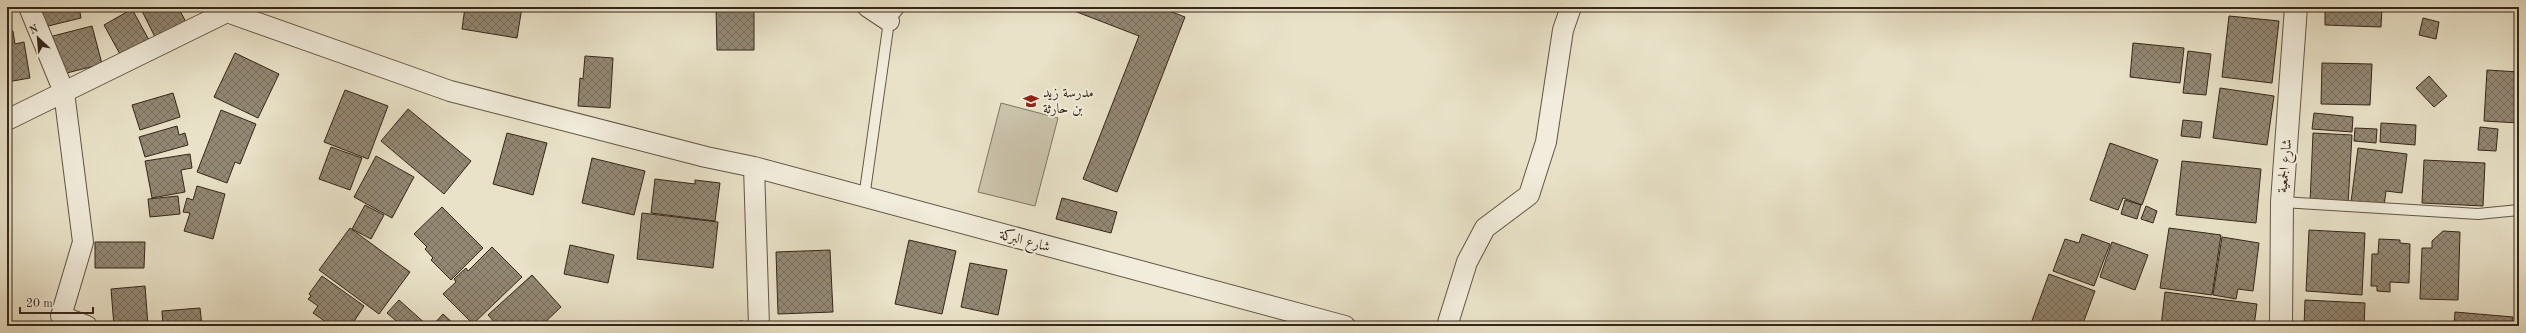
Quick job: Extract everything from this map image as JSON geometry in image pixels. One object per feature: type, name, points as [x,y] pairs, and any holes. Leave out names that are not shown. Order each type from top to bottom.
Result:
[{"type":"street","points":[[29,7],[64,92],[83,242],[61,316],[87,326]]},
{"type":"street","points":[[868,7],[895,14]]},
{"type":"street","points":[[1447,326],[1467,262],[1485,228],[1529,195],[1546,142],[1563,30],[1571,7]]},
{"type":"street","name":"شارع الجمعية","points":[[2281,326],[2282,202],[2296,7]]},
{"type":"street","points":[[7,120],[225,9]]},
{"type":"street","name":"شارع البركة","points":[[225,9],[450,91],[706,157],[754,167],[864,198],[1345,326]]},
{"type":"street","points":[[754,167],[759,326]]},
{"type":"lane","points":[[864,198],[895,14]]},
{"type":"lane","points":[[2282,202],[2478,214],[2519,210]]},
{"type":"shaded area","points":[[1001,103],[1058,118],[1035,206],[978,192]]},
{"type":"building","points":[[39,7],[79,7],[81,18],[44,27]]},
{"type":"building","points":[[140,7],[178,7],[188,26],[157,41]]},
{"type":"building","points":[[465,7],[522,7],[517,38],[462,29]]},
{"type":"building","points":[[754,7],[754,50],[717,50],[716,8]]},
{"type":"building","points":[[1064,7],[1159,7],[1185,17],[1117,192],[1083,179],[1139,36]]},
{"type":"building","points":[[2325,7],[2382,7],[2381,27],[2325,25]]},
{"type":"building","points":[[132,9],[149,40],[121,56],[104,25]]},
{"type":"building","points":[[2229,16],[2279,21],[2272,83],[2222,77]]},
{"type":"building","points":[[2423,18],[2439,22],[2436,39],[2419,35]]},
{"type":"building","points":[[92,26],[102,64],[59,75],[49,37]]},
{"type":"building","points":[[13,31],[15,44],[24,42],[30,78],[7,82],[7,32]]},
{"type":"building","points":[[2133,43],[2184,48],[2180,83],[2130,77]]},
{"type":"building","points":[[2188,51],[2211,54],[2206,95],[2183,93]]},
{"type":"building","points":[[235,53],[279,74],[258,118],[214,97]]},
{"type":"building","points":[[585,56],[613,58],[610,108],[578,106],[580,78],[583,79]]},
{"type":"building","points":[[2322,63],[2372,64],[2370,105],[2321,104]]},
{"type":"building","points":[[2487,70],[2519,72],[2519,123],[2484,121]]},
{"type":"building","points":[[2429,76],[2447,96],[2434,107],[2416,88]]},
{"type":"building","points":[[2220,88],[2274,96],[2267,145],[2213,138]]},
{"type":"building","points":[[345,90],[388,106],[368,159],[324,142]]},
{"type":"building","points":[[173,93],[180,117],[140,130],[132,105]]},
{"type":"building","points":[[408,109],[471,161],[444,194],[381,141]]},
{"type":"building","points":[[221,110],[256,124],[240,164],[235,162],[227,183],[197,172]]},
{"type":"building","points":[[2314,113],[2353,117],[2352,132],[2312,129]]},
{"type":"building","points":[[2183,120],[2202,122],[2200,138],[2181,136]]},
{"type":"building","points":[[2381,123],[2416,125],[2415,145],[2380,142]]},
{"type":"building","points":[[177,126],[179,135],[185,133],[188,145],[145,157],[139,137]]},
{"type":"building","points":[[2480,127],[2498,129],[2496,151],[2478,150]]},
{"type":"building","points":[[2355,128],[2377,129],[2376,143],[2354,141]]},
{"type":"building","points":[[507,133],[547,143],[533,195],[493,184]]},
{"type":"building","points":[[2313,133],[2352,135],[2348,205],[2310,203]]},
{"type":"building","points":[[2110,143],[2158,160],[2142,205],[2123,198],[2118,210],[2090,200]]},
{"type":"building","points":[[331,147],[362,158],[350,190],[319,179]]},
{"type":"building","points":[[2358,148],[2407,154],[2402,193],[2386,191],[2384,206],[2351,202]]},
{"type":"building","points":[[190,154],[192,168],[181,170],[185,192],[152,198],[145,161]]},
{"type":"building","points":[[376,156],[414,177],[392,218],[354,197]]},
{"type":"building","points":[[592,158],[645,171],[634,215],[582,203]]},
{"type":"building","points":[[2424,160],[2485,163],[2483,206],[2422,203]]},
{"type":"building","points":[[2182,161],[2261,169],[2256,223],[2176,215]]},
{"type":"building","points":[[655,179],[695,184],[695,180],[720,183],[715,221],[651,213]]},
{"type":"building","points":[[197,186],[225,194],[213,239],[184,231],[190,213],[183,212],[187,198],[193,200]]},
{"type":"building","points":[[178,196],[180,214],[150,217],[148,199]]},
{"type":"building","points":[[1062,198],[1117,212],[1111,233],[1056,219]]},
{"type":"building","points":[[2125,200],[2141,205],[2137,219],[2121,214]]},
{"type":"building","points":[[365,205],[384,215],[371,239],[352,229]]},
{"type":"building","points":[[2146,206],[2157,211],[2153,223],[2141,219]]},
{"type":"building","points":[[442,207],[483,248],[451,280],[431,260],[433,258],[425,249],[427,247],[414,234]]},
{"type":"building","points":[[642,213],[718,222],[713,268],[637,259]]},
{"type":"building","points":[[350,228],[410,272],[379,314],[319,270]]},
{"type":"building","points":[[2169,228],[2221,235],[2212,295],[2160,288]]},
{"type":"building","points":[[2309,230],[2365,233],[2362,295],[2306,291]]},
{"type":"building","points":[[2443,231],[2460,232],[2458,300],[2420,299],[2422,248],[2432,248],[2432,241]]},
{"type":"building","points":[[2082,234],[2110,244],[2094,286],[2053,271],[2065,239],[2079,243]]},
{"type":"building","points":[[2222,237],[2259,243],[2253,291],[2238,289],[2236,299],[2213,295]]},
{"type":"building","points":[[2379,239],[2400,240],[2400,243],[2410,244],[2409,283],[2390,282],[2390,292],[2377,291],[2377,286],[2371,286],[2372,254],[2378,254]]},
{"type":"building","points":[[909,240],[956,251],[942,314],[895,304]]},
{"type":"building","points":[[95,242],[145,242],[144,268],[95,268]]},
{"type":"building","points":[[2112,242],[2148,255],[2135,290],[2100,277]]},
{"type":"building","points":[[570,245],[614,255],[608,283],[564,274]]},
{"type":"building","points":[[492,247],[522,277],[473,324],[443,294],[456,282],[454,279],[466,268],[468,271]]},
{"type":"building","points":[[830,250],[833,312],[778,314],[776,252]]},
{"type":"building","points":[[970,263],[1007,270],[998,315],[961,307]]},
{"type":"building","points":[[2049,274],[2095,291],[2082,326],[2030,326]]},
{"type":"building","points":[[532,275],[561,307],[541,326],[498,326],[488,315]]},
{"type":"building","points":[[322,276],[364,306],[351,326],[323,326],[326,322],[313,313],[318,306],[308,299],[311,296],[309,294]]},
{"type":"building","points":[[145,286],[148,326],[114,326],[111,289]]},
{"type":"building","points":[[2165,292],[2257,304],[2254,326],[2161,326]]},
{"type":"building","points":[[399,300],[428,326],[402,326],[387,313]]},
{"type":"building","points":[[2305,300],[2365,303],[2364,326],[2304,326]]},
{"type":"building","points":[[200,308],[202,326],[163,326],[162,311]]},
{"type":"building","points":[[2455,312],[2513,317],[2512,326],[2454,326]]},
{"type":"building","points":[[443,314],[456,326],[432,326]]},
{"type":"building","points":[[743,321],[743,326],[687,326]]},
{"type":"place","name":"مدرسة زيد بن حارثة","points":[[1031,101]]}]
